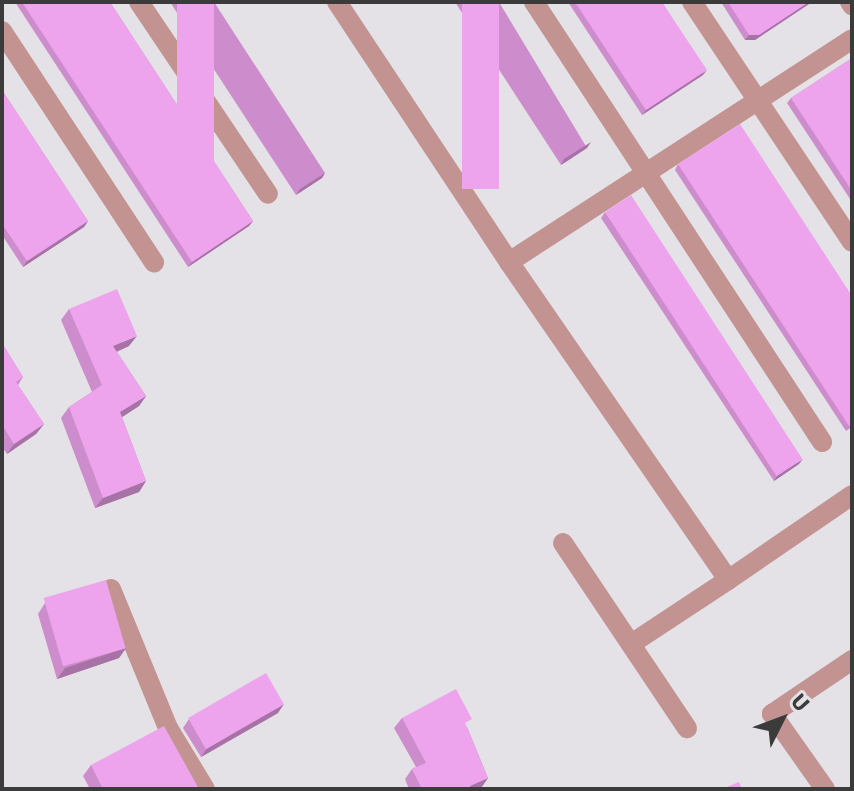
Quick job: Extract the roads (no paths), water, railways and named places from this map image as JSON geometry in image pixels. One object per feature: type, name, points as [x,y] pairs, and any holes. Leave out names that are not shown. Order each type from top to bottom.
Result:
[{"type":"street","points":[[139,2],[268,194]]},
{"type":"street","points":[[337,2],[509,262],[728,580]]},
{"type":"street","points":[[534,2],[822,442]]},
{"type":"street","points":[[692,2],[852,242]]},
{"type":"street","points":[[2,31],[154,262]]},
{"type":"street","points":[[509,262],[852,39]]},
{"type":"street","points":[[631,644],[852,495]]},
{"type":"street","points":[[563,543],[687,728]]},
{"type":"street","points":[[111,589],[168,728],[205,789]]},
{"type":"street","points":[[825,789],[772,714],[852,660]]}]
